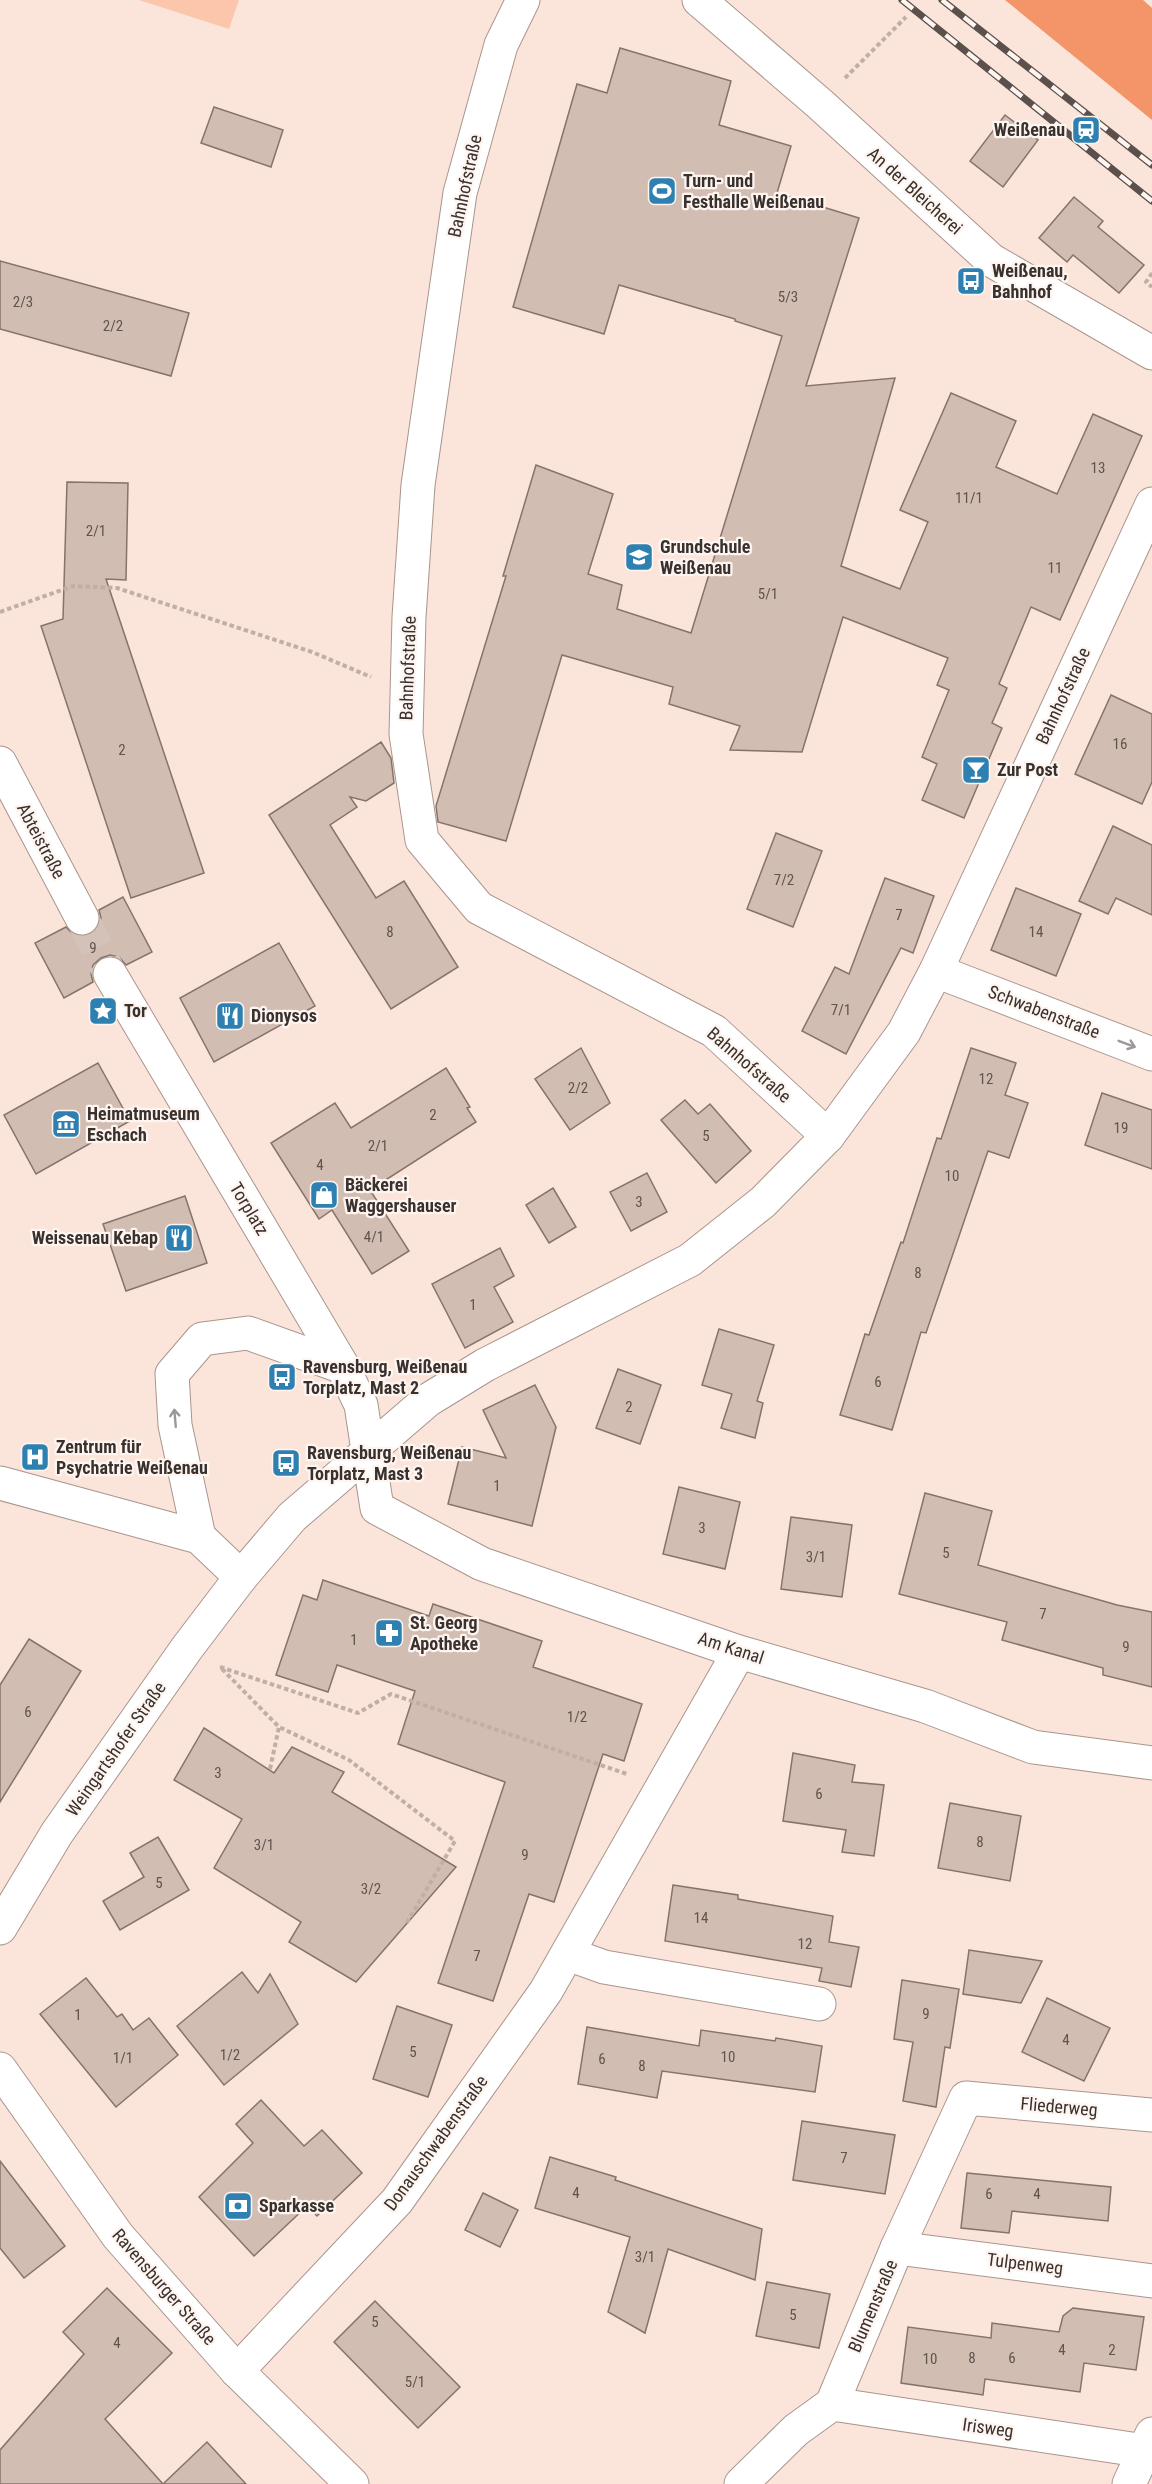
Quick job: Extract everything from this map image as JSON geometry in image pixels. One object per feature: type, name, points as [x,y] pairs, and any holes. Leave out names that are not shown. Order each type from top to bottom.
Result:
[{"type":"street","name":"Bahnhofstraße","points":[[523,0],[501,45],[460,193],[418,485],[409,617],[406,734],[422,840],[479,908],[714,1031],[828,1136]]},
{"type":"street","name":"An der Bleicherei","points":[[699,0],[820,104],[990,260],[1152,353]]},
{"type":"street","name":"Bahnhofstraße","points":[[368,1451],[428,1400],[476,1371],[690,1260],[763,1202],[828,1136],[904,1032],[936,971],[1152,504]]},
{"type":"street","name":"Abteistraße","points":[[0,763],[82,918]]},
{"type":"street","name":"Schwabenstraße","points":[[936,971],[1152,1054]]},
{"type":"street","name":"Torplatz","points":[[110,974],[343,1367],[361,1405],[368,1451]]},
{"type":"street","points":[[199,1538],[175,1425],[172,1374],[202,1339],[249,1333],[343,1367]]},
{"type":"street","name":"Weingartshofer Straße","points":[[0,1928],[57,1833],[187,1648],[241,1577],[292,1518],[368,1451]]},
{"type":"street","name":"Am Kanal","points":[[368,1451],[377,1508],[482,1564],[740,1652],[925,1706],[1033,1747],[1152,1763]]},
{"type":"street","points":[[0,1483],[199,1538],[241,1577]]},
{"type":"street","name":"Donauschwabenstraße","points":[[237,2371],[397,2201],[546,1991],[740,1652]]},
{"type":"street","points":[[568,1954],[604,1967],[819,2004]]},
{"type":"street","name":"Ravensburger Straße","points":[[0,2069],[118,2236],[237,2371],[352,2484]]},
{"type":"street","name":"Fliederweg","points":[[966,2098],[1152,2115]]},
{"type":"street","name":"Blumenstraße","points":[[832,2404],[897,2248],[966,2098]]},
{"type":"street","name":"Tulpenweg","points":[[897,2248],[1152,2281]]},
{"type":"street","points":[[741,2484],[796,2430],[832,2404]]},
{"type":"street","name":"Irisweg","points":[[832,2404],[1148,2442]]},
{"type":"street","points":[[1129,2484],[1148,2442]]},
{"type":"path","points":[[851,72],[906,17]]},
{"type":"path","points":[[1152,273],[1146,282],[1152,287]]},
{"type":"path","points":[[0,612],[73,586],[117,588],[312,652],[407,693]]},
{"type":"path","points":[[187,1648],[222,1668],[358,1713],[391,1694],[665,1786]]},
{"type":"path","points":[[222,1668],[279,1727],[349,1760],[455,1841],[406,1924]]},
{"type":"path","points":[[270,1769],[279,1727]]},
{"type":"shaded area","points":[[139,0],[239,0],[229,29]]},
{"type":"shaded area","points":[[1005,0],[1143,0],[1152,8],[1152,120]]},
{"type":"building","points":[[620,48],[731,81],[719,125],[791,146],[777,193],[859,218],[806,386],[895,378],[841,566],[900,589],[928,522],[900,510],[951,393],[1016,421],[996,467],[1057,494],[1093,414],[1142,436],[1060,620],[1031,607],[999,684],[1007,688],[992,723],[1002,728],[964,818],[922,800],[937,764],[922,757],[949,690],[937,685],[948,658],[843,617],[802,752],[730,750],[740,726],[669,704],[673,687],[562,655],[506,841],[438,822],[436,806],[506,576],[503,576],[536,465],[613,494],[588,574],[622,585],[617,609],[691,633],[782,336],[735,321],[735,319],[619,285],[604,334],[513,307],[577,84],[607,93]]},
{"type":"building","points":[[214,107],[283,130],[271,167],[201,143]]},
{"type":"building","points":[[1005,115],[1038,140],[1003,187],[970,161]]},
{"type":"building","points":[[1074,197],[1103,221],[1098,227],[1144,265],[1119,293],[1073,255],[1067,262],[1039,238]]},
{"type":"building","points":[[0,261],[189,313],[171,376],[0,329]]},
{"type":"building","points":[[67,482],[128,483],[126,580],[106,579],[204,873],[131,898],[41,626],[63,619]]},
{"type":"building","points":[[1111,695],[1152,714],[1152,782],[1142,804],[1075,774]]},
{"type":"building","points":[[381,742],[391,758],[394,783],[366,801],[350,797],[357,807],[330,825],[376,898],[404,881],[458,967],[391,1009],[269,815]]},
{"type":"building","points":[[1113,826],[1152,845],[1152,915],[1116,898],[1108,914],[1079,901]]},
{"type":"building","points":[[776,833],[822,851],[793,927],[747,909]]},
{"type":"building","points":[[885,878],[934,896],[913,953],[901,948],[846,1054],[802,1031],[835,967],[849,974]]},
{"type":"building","points":[[1016,888],[1081,914],[1056,976],[991,950]]},
{"type":"building","points":[[123,897],[152,952],[126,965],[119,957],[110,955],[101,958],[93,965],[91,974],[93,982],[64,998],[35,943],[66,927],[73,934],[81,937],[90,935],[98,927],[101,918],[99,910]]},
{"type":"building","points":[[279,943],[315,1006],[214,1062],[180,998]]},
{"type":"building","points":[[581,1048],[610,1103],[570,1130],[535,1079]]},
{"type":"building","points":[[971,1048],[1016,1063],[1005,1095],[1028,1103],[1009,1158],[988,1151],[926,1333],[921,1332],[892,1430],[840,1415],[865,1334],[869,1335],[901,1242],[903,1243],[937,1138],[941,1139]]},
{"type":"building","points":[[98,1063],[130,1121],[36,1174],[4,1115]]},
{"type":"building","points":[[446,1068],[470,1107],[467,1108],[476,1122],[370,1190],[409,1251],[372,1274],[332,1210],[319,1219],[271,1143],[335,1103],[351,1128]]},
{"type":"building","points":[[1102,1093],[1152,1110],[1152,1169],[1085,1145]]},
{"type":"building","points":[[685,1100],[698,1114],[710,1104],[751,1151],[716,1183],[661,1120]]},
{"type":"building","points":[[647,1173],[667,1212],[631,1231],[610,1192]]},
{"type":"building","points":[[553,1188],[576,1227],[549,1243],[526,1205]]},
{"type":"building","points":[[185,1196],[207,1263],[126,1291],[103,1224]]},
{"type":"building","points":[[500,1248],[514,1276],[494,1287],[513,1322],[465,1348],[432,1284]]},
{"type":"building","points":[[719,1329],[774,1345],[757,1401],[763,1403],[755,1438],[721,1428],[732,1394],[702,1385]]},
{"type":"building","points":[[618,1369],[661,1385],[640,1444],[596,1428]]},
{"type":"building","points":[[535,1385],[556,1427],[532,1526],[448,1504],[462,1447],[506,1458],[483,1410]]},
{"type":"building","points":[[679,1487],[740,1502],[725,1569],[663,1554]]},
{"type":"building","points":[[925,1493],[992,1511],[978,1565],[1117,1605],[1152,1612],[1152,1687],[1103,1675],[1103,1668],[1002,1640],[1007,1622],[899,1594]]},
{"type":"building","points":[[791,1517],[852,1525],[842,1597],[781,1589]]},
{"type":"building","points":[[323,1580],[429,1616],[433,1604],[542,1641],[533,1667],[642,1704],[624,1761],[603,1754],[554,1902],[529,1894],[493,2001],[438,1983],[505,1782],[398,1744],[415,1691],[337,1665],[328,1692],[276,1675],[303,1595],[317,1600]]},
{"type":"building","points":[[29,1639],[81,1671],[0,1802],[0,1685]]},
{"type":"building","points":[[204,1728],[274,1773],[292,1747],[344,1772],[332,1792],[456,1867],[356,1982],[289,1942],[301,1922],[214,1868],[242,1819],[174,1780]]},
{"type":"building","points":[[793,1753],[855,1765],[852,1782],[884,1785],[874,1856],[842,1852],[846,1830],[783,1821]]},
{"type":"building","points":[[950,1803],[1021,1816],[1010,1881],[938,1868]]},
{"type":"building","points":[[158,1837],[189,1890],[120,1930],[103,1901],[144,1877],[130,1853]]},
{"type":"building","points":[[673,1885],[738,1895],[738,1899],[833,1916],[829,1942],[859,1947],[851,1987],[819,1981],[822,1968],[665,1941]]},
{"type":"building","points":[[969,1950],[1042,1961],[1021,2003],[963,1994]]},
{"type":"building","points":[[242,1972],[258,1993],[270,1974],[298,2024],[224,2085],[177,2026]]},
{"type":"building","points":[[86,1978],[117,2017],[122,2014],[133,2030],[149,2018],[178,2055],[116,2107],[40,2014]]},
{"type":"building","points":[[902,1980],[959,1989],[950,2048],[945,2047],[936,2107],[903,2101],[913,2042],[894,2039]]},
{"type":"building","points":[[1047,1998],[1110,2028],[1084,2081],[1022,2052]]},
{"type":"building","points":[[397,2006],[452,2025],[428,2097],[373,2079]]},
{"type":"building","points":[[587,2027],[699,2046],[701,2030],[775,2041],[776,2038],[822,2046],[815,2092],[662,2071],[657,2098],[578,2084]]},
{"type":"building","points":[[261,2100],[304,2146],[322,2130],[362,2173],[317,2216],[307,2206],[254,2256],[199,2197],[253,2143],[236,2124]]},
{"type":"building","points":[[802,2121],[895,2135],[885,2194],[793,2180]]},
{"type":"building","points":[[550,2157],[616,2177],[615,2180],[762,2229],[755,2280],[668,2249],[645,2333],[608,2312],[630,2237],[535,2208]]},
{"type":"building","points":[[0,2161],[65,2246],[24,2278],[0,2248]]},
{"type":"building","points":[[967,2173],[1111,2187],[1108,2221],[1012,2211],[1009,2233],[961,2228]]},
{"type":"building","points":[[483,2193],[518,2210],[500,2247],[465,2230]]},
{"type":"building","points":[[767,2282],[830,2294],[819,2348],[756,2336]]},
{"type":"building","points":[[107,2288],[172,2353],[105,2419],[163,2484],[0,2484],[0,2450],[84,2354],[63,2332]]},
{"type":"building","points":[[375,2301],[460,2387],[418,2428],[334,2342]]},
{"type":"building","points":[[1073,2308],[1144,2317],[1136,2370],[1084,2363],[1080,2392],[985,2379],[983,2395],[901,2383],[908,2327],[991,2338],[992,2323],[1059,2332],[1063,2316]]},
{"type":"building","points":[[207,2442],[246,2484],[163,2484]]},
{"type":"tunnel","points":[[82,918],[110,974]]},
{"type":"railway","points":[[902,0],[1152,201]]},
{"type":"railway","points":[[942,0],[1152,165]]},
{"type":"place","name":"Weißenau","points":[[1086,130]]},
{"type":"place","name":"Turn- und Festhalle Weißenau","points":[[662,191]]},
{"type":"place","name":"Weißenau, Bahnhof","points":[[971,281]]},
{"type":"place","name":"Grundschule Weißenau","points":[[639,557]]},
{"type":"place","name":"Zur Post","points":[[976,770]]},
{"type":"place","name":"Tor","points":[[103,1011]]},
{"type":"place","name":"Dionysos","points":[[230,1016]]},
{"type":"place","name":"Heimatmuseum Eschach","points":[[66,1124]]},
{"type":"place","name":"Bäckerei Waggershauser","points":[[324,1195]]},
{"type":"place","name":"Weissenau Kebap","points":[[179,1238]]},
{"type":"place","name":"Ravensburg, Weißenau Torplatz, Mast 2","points":[[282,1377]]},
{"type":"place","name":"Zentrum für Psychatrie Weißenau","points":[[35,1457]]},
{"type":"place","name":"Ravensburg, Weißenau Torplatz, Mast 3","points":[[286,1463]]},
{"type":"place","name":"St. Georg Apotheke","points":[[389,1633]]},
{"type":"place","name":"Sparkasse","points":[[238,2206]]}]
